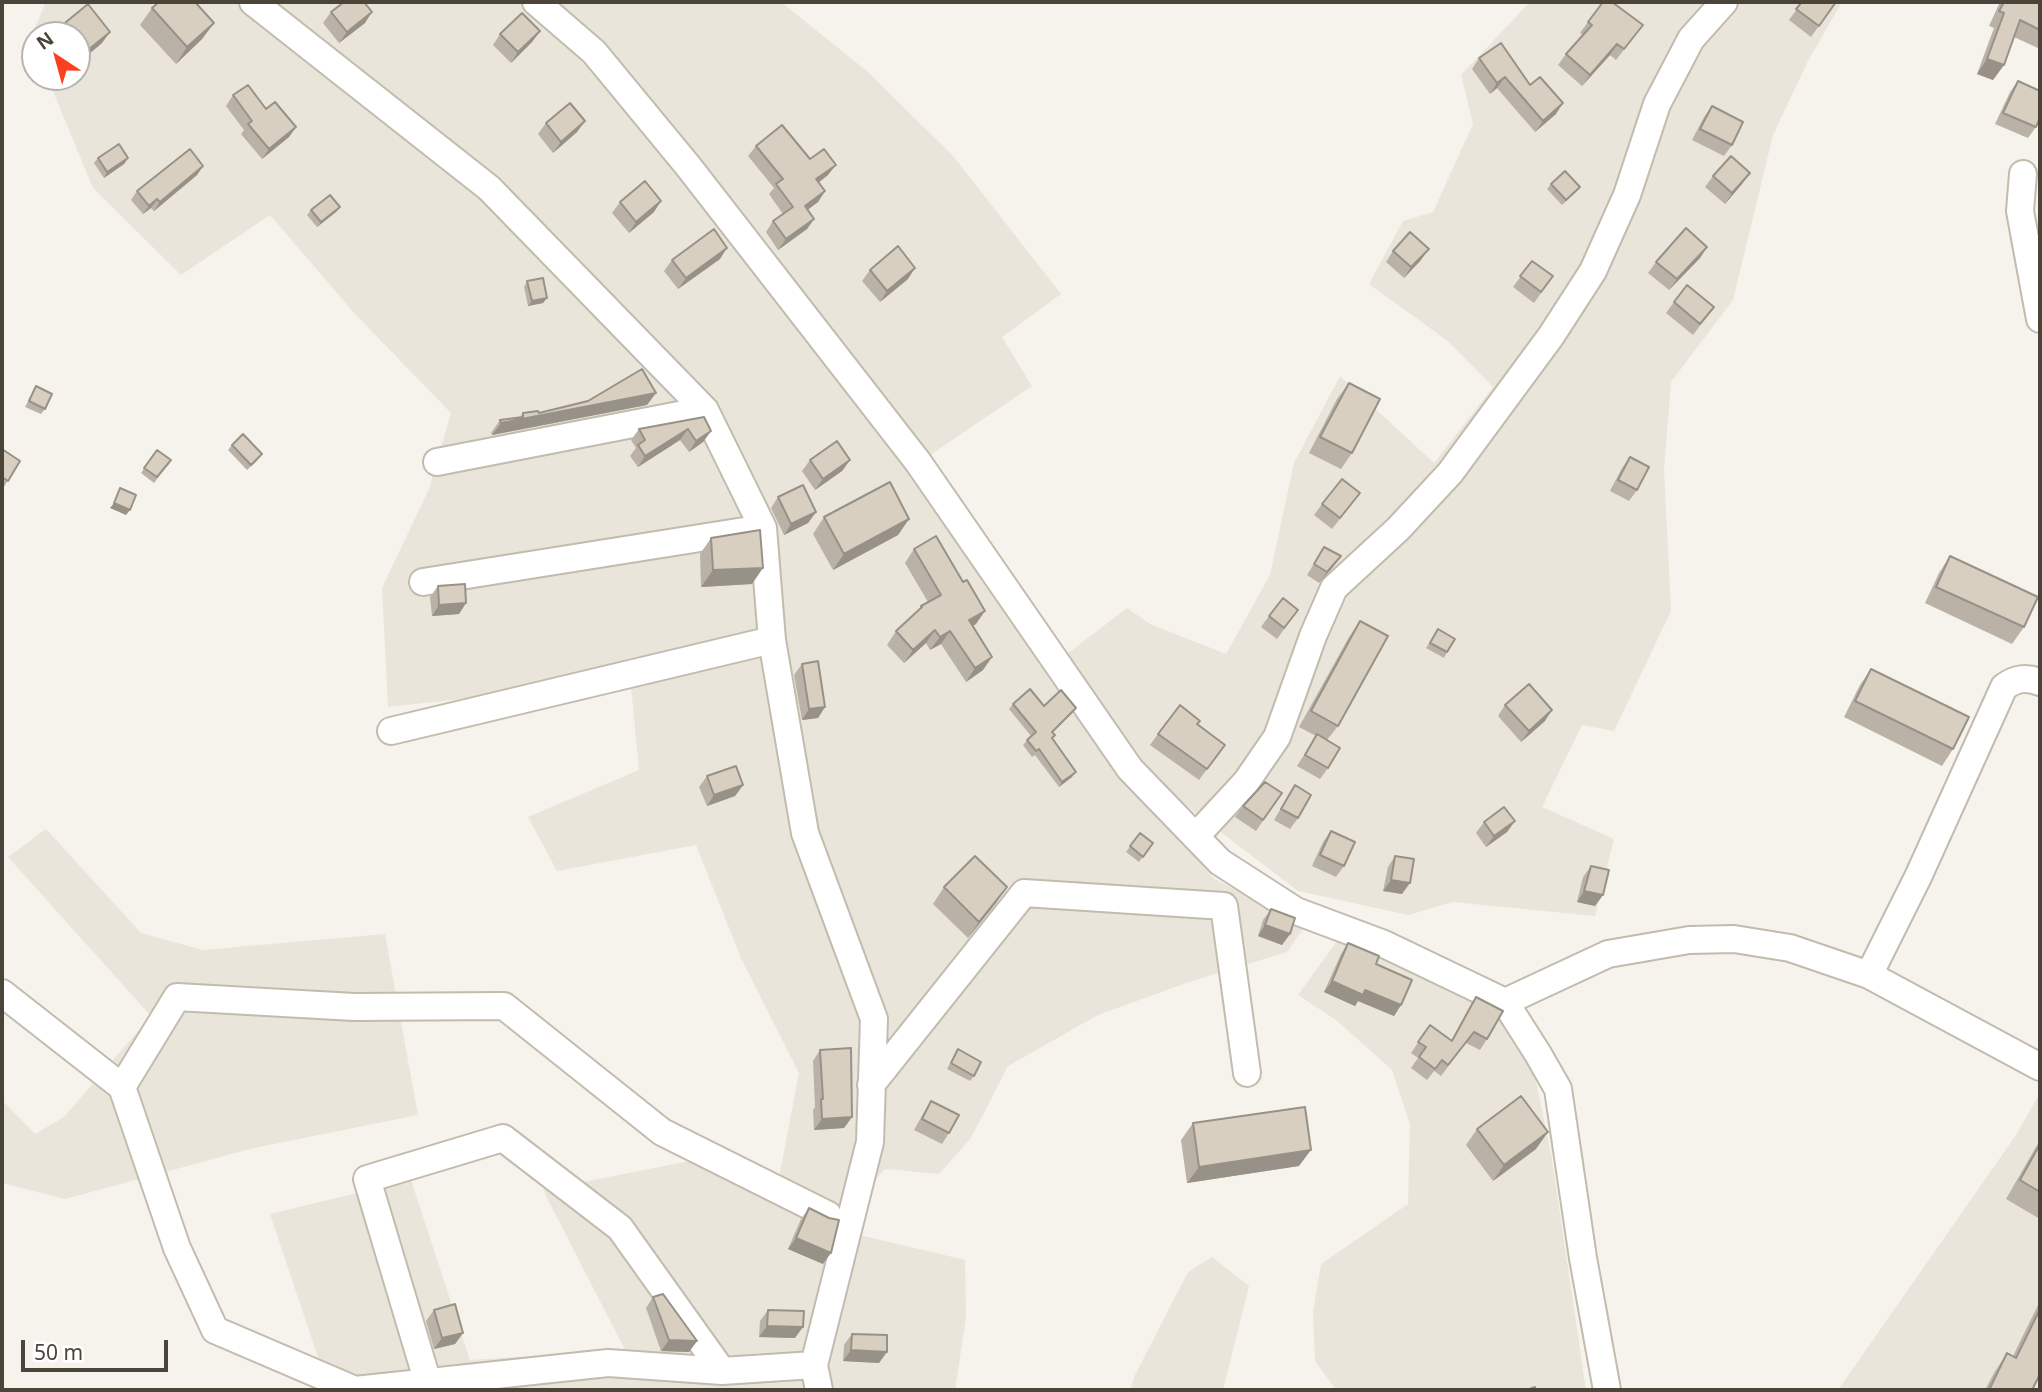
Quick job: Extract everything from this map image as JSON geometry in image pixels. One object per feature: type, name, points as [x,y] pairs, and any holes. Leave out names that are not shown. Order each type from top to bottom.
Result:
[{"type":"street","points":[[2,993],[122,1087],[177,1248],[215,1330],[355,1390],[428,1383],[501,1382],[608,1363],[817,1378],[870,1142],[874,1019],[805,834],[772,640],[763,528],[705,410],[489,188],[253,2]]},
{"type":"street","points":[[536,2],[594,52],[688,166],[918,461],[1130,769],[1220,862],[1296,911],[1384,944],[1505,1002],[1558,1089],[1583,1258],[1607,1390]]},
{"type":"street","points":[[1196,836],[1246,782],[1277,737],[1313,636],[1334,588],[1398,529],[1450,473],[1551,336],[1593,271],[1627,195],[1657,104],[1691,39],[1724,2]]},
{"type":"street","points":[[2023,174],[2020,211],[2040,319]]},
{"type":"street","points":[[437,462],[705,410]]},
{"type":"street","points":[[424,582],[763,528]]},
{"type":"street","points":[[391,731],[772,640]]},
{"type":"street","points":[[1869,975],[1918,877],[2004,687],[2012,681],[2028,678],[2040,682]]},
{"type":"street","points":[[870,1085],[1024,893],[1224,906],[1247,1073]]},
{"type":"street","points":[[1505,1002],[1608,954],[1689,940],[1734,939],[1790,948],[1869,975],[2040,1067]]},
{"type":"street","points":[[122,1087],[177,997],[354,1007],[503,1006],[662,1132],[828,1215]]},
{"type":"street","points":[[428,1383],[367,1179],[503,1138],[620,1227],[722,1371]]},
{"type":"street","points":[[393,1390],[428,1383]]},
{"type":"shaded area","points":[[46,2],[781,2],[868,72],[954,157],[1061,294],[1002,337],[1032,386],[911,468],[1089,734],[1213,878],[1305,926],[1287,952],[1189,982],[1098,1015],[1008,1066],[971,1138],[939,1174],[885,1169],[844,1215],[779,1178],[799,1073],[741,958],[696,845],[557,871],[528,817],[639,770],[631,686],[515,693],[388,707],[382,588],[429,489],[451,413],[355,314],[270,215],[181,275],[93,188],[53,91],[91,91],[91,21],[38,21]]},
{"type":"shaded area","points":[[1530,2],[1842,2],[1808,61],[1773,135],[1733,300],[1671,382],[1664,470],[1671,611],[1614,731],[1582,725],[1542,807],[1614,839],[1595,916],[1453,902],[1408,915],[1298,891],[1159,785],[1067,654],[1127,608],[1150,624],[1226,654],[1270,575],[1294,463],[1340,376],[1434,463],[1493,387],[1449,342],[1369,284],[1403,221],[1433,212],[1473,124],[1461,75]]},
{"type":"shaded area","points":[[46,829],[141,933],[203,950],[385,934],[418,1115],[254,1148],[65,1199],[2,1183],[2,1100],[35,1134],[64,1117],[151,1016],[8,857]]},
{"type":"shaded area","points":[[1340,937],[1478,1000],[1529,1048],[1551,1153],[1586,1390],[1336,1390],[1315,1361],[1313,1312],[1321,1264],[1408,1204],[1410,1124],[1392,1070],[1336,1020],[1298,995]]},
{"type":"shaded area","points":[[2040,1093],[2040,1390],[1838,1390],[2016,1135]]},
{"type":"shaded area","points":[[705,1158],[843,1231],[965,1260],[966,1318],[955,1390],[329,1390],[270,1214],[411,1180],[470,1360],[625,1350],[543,1190]]},
{"type":"shaded area","points":[[1212,1257],[1249,1286],[1223,1390],[1130,1390],[1135,1375],[1188,1272]]},
{"type":"building","points":[[159,2],[195,2],[214,23],[187,47],[152,8]]},
{"type":"building","points":[[344,2],[364,2],[372,12],[347,32],[331,12]]},
{"type":"building","points":[[1603,2],[1612,2],[1643,25],[1624,49],[1617,44],[1590,75],[1566,54],[1592,25],[1588,22]]},
{"type":"building","points":[[1802,2],[1836,2],[1819,26],[1796,9]]},
{"type":"building","points":[[2004,2],[2040,2],[2040,30],[2020,20],[2004,65],[1987,59],[2004,13],[1999,11]]},
{"type":"building","points":[[88,4],[110,32],[91,48],[91,21],[67,21]]},
{"type":"building","points":[[522,13],[540,31],[518,52],[500,34]]},
{"type":"building","points":[[1501,43],[1530,85],[1540,77],[1563,103],[1543,121],[1505,77],[1497,83],[1479,58]]},
{"type":"building","points":[[2018,81],[2040,91],[2040,117],[2036,127],[2003,113]]},
{"type":"building","points":[[248,85],[266,109],[275,102],[296,127],[269,149],[248,124],[252,121],[233,95]]},
{"type":"building","points":[[570,103],[585,121],[561,142],[546,123]]},
{"type":"building","points":[[1712,106],[1743,122],[1732,145],[1700,129]]},
{"type":"building","points":[[782,125],[810,159],[824,149],[836,165],[816,179],[825,191],[805,206],[814,219],[786,239],[773,221],[793,207],[776,184],[783,179],[756,146]]},
{"type":"building","points":[[119,144],[128,158],[107,172],[98,158]]},
{"type":"building","points":[[190,149],[203,166],[160,202],[157,199],[149,206],[137,191]]},
{"type":"building","points":[[1731,156],[1750,173],[1732,193],[1713,176]]},
{"type":"building","points":[[1565,171],[1580,187],[1566,200],[1551,184]]},
{"type":"building","points":[[645,181],[661,201],[636,222],[620,202]]},
{"type":"building","points":[[330,195],[340,207],[321,222],[311,210]]},
{"type":"building","points":[[1686,228],[1707,247],[1677,279],[1656,262]]},
{"type":"building","points":[[714,229],[727,248],[686,278],[672,260]]},
{"type":"building","points":[[1410,232],[1429,249],[1411,267],[1393,251]]},
{"type":"building","points":[[898,246],[915,268],[887,291],[870,270]]},
{"type":"building","points":[[1532,261],[1553,276],[1541,292],[1520,276]]},
{"type":"building","points":[[543,278],[547,298],[532,301],[527,281]]},
{"type":"building","points":[[1687,285],[1714,307],[1700,324],[1674,302]]},
{"type":"building","points":[[642,369],[656,393],[501,423],[500,420],[523,417],[523,413],[539,413],[588,401]]},
{"type":"building","points":[[1349,383],[1380,399],[1352,453],[1320,437]]},
{"type":"building","points":[[36,386],[52,394],[45,409],[29,401]]},
{"type":"building","points":[[704,417],[711,431],[696,441],[688,429],[645,456],[638,445],[645,440],[639,429]]},
{"type":"building","points":[[243,434],[262,454],[251,465],[232,445]]},
{"type":"building","points":[[837,441],[850,460],[823,479],[810,460]]},
{"type":"building","points":[[2,449],[20,461],[8,481],[2,477]]},
{"type":"building","points":[[157,450],[171,460],[157,477],[144,468]]},
{"type":"building","points":[[1630,457],[1649,467],[1637,490],[1618,480]]},
{"type":"building","points":[[1342,479],[1360,493],[1340,518],[1322,504]]},
{"type":"building","points":[[890,482],[909,519],[844,554],[824,517]]},
{"type":"building","points":[[803,485],[816,512],[791,524],[778,497]]},
{"type":"building","points":[[120,488],[136,495],[130,510],[114,503]]},
{"type":"building","points":[[760,530],[763,568],[713,570],[711,538]]},
{"type":"building","points":[[936,536],[963,582],[967,580],[985,611],[969,620],[992,657],[975,668],[950,631],[940,637],[935,630],[913,650],[896,631],[921,606],[941,595],[914,549]]},
{"type":"building","points":[[1324,547],[1341,556],[1327,572],[1314,564]]},
{"type":"building","points":[[1950,556],[2038,597],[2024,627],[1936,587]]},
{"type":"building","points":[[465,584],[466,603],[439,605],[438,586]]},
{"type":"building","points":[[1283,598],[1298,610],[1284,628],[1269,616]]},
{"type":"building","points":[[1360,621],[1388,636],[1338,726],[1311,711]]},
{"type":"building","points":[[1438,629],[1455,639],[1447,652],[1430,643]]},
{"type":"building","points":[[818,661],[825,707],[809,709],[802,664]]},
{"type":"building","points":[[1871,669],[1969,717],[1953,749],[1855,701]]},
{"type":"building","points":[[1529,684],[1552,710],[1529,731],[1505,705]]},
{"type":"building","points":[[1030,689],[1044,706],[1061,690],[1076,708],[1052,732],[1055,735],[1052,738],[1076,772],[1062,782],[1039,749],[1036,751],[1027,740],[1036,732],[1013,704]]},
{"type":"building","points":[[1180,705],[1200,721],[1197,724],[1225,745],[1207,769],[1158,734]]},
{"type":"building","points":[[1317,734],[1340,748],[1328,768],[1305,755]]},
{"type":"building","points":[[736,766],[743,785],[714,795],[707,776]]},
{"type":"building","points":[[1265,782],[1282,793],[1263,820],[1243,806]]},
{"type":"building","points":[[1295,785],[1311,795],[1298,818],[1281,809]]},
{"type":"building","points":[[1504,807],[1515,821],[1494,836],[1484,822]]},
{"type":"building","points":[[1331,831],[1355,842],[1344,866],[1320,855]]},
{"type":"building","points":[[1140,833],[1153,843],[1143,857],[1130,846]]},
{"type":"building","points":[[975,856],[1007,887],[979,922],[944,887]]},
{"type":"building","points":[[1395,856],[1414,859],[1410,883],[1391,880]]},
{"type":"building","points":[[1591,866],[1609,870],[1603,895],[1584,891]]},
{"type":"building","points":[[1271,909],[1295,918],[1290,934],[1265,925]]},
{"type":"building","points":[[1348,943],[1379,956],[1376,964],[1412,980],[1401,1005],[1365,990],[1363,995],[1332,981]]},
{"type":"building","points":[[1476,997],[1503,1011],[1487,1039],[1474,1032],[1448,1065],[1442,1060],[1435,1069],[1419,1057],[1426,1047],[1418,1042],[1430,1025],[1452,1041]]},
{"type":"building","points":[[851,1048],[852,1117],[822,1119],[820,1050]]},
{"type":"building","points":[[958,1049],[981,1062],[974,1076],[951,1063]]},
{"type":"building","points":[[1521,1096],[1548,1132],[1504,1165],[1477,1129]]},
{"type":"building","points":[[931,1101],[959,1115],[949,1133],[922,1119]]},
{"type":"building","points":[[1305,1107],[1311,1150],[1199,1167],[1193,1123]]},
{"type":"building","points":[[2040,1144],[2040,1192],[2020,1180]]},
{"type":"building","points":[[809,1208],[839,1220],[831,1253],[796,1238]]},
{"type":"building","points":[[663,1294],[697,1341],[669,1340],[653,1297]]},
{"type":"building","points":[[455,1304],[463,1333],[442,1338],[434,1310]]},
{"type":"building","points":[[2040,1309],[2040,1374],[2032,1390],[1989,1390],[2007,1353],[2016,1358]]},
{"type":"building","points":[[768,1310],[804,1311],[803,1327],[767,1326]]},
{"type":"building","points":[[852,1334],[887,1335],[887,1352],[851,1350]]}]
